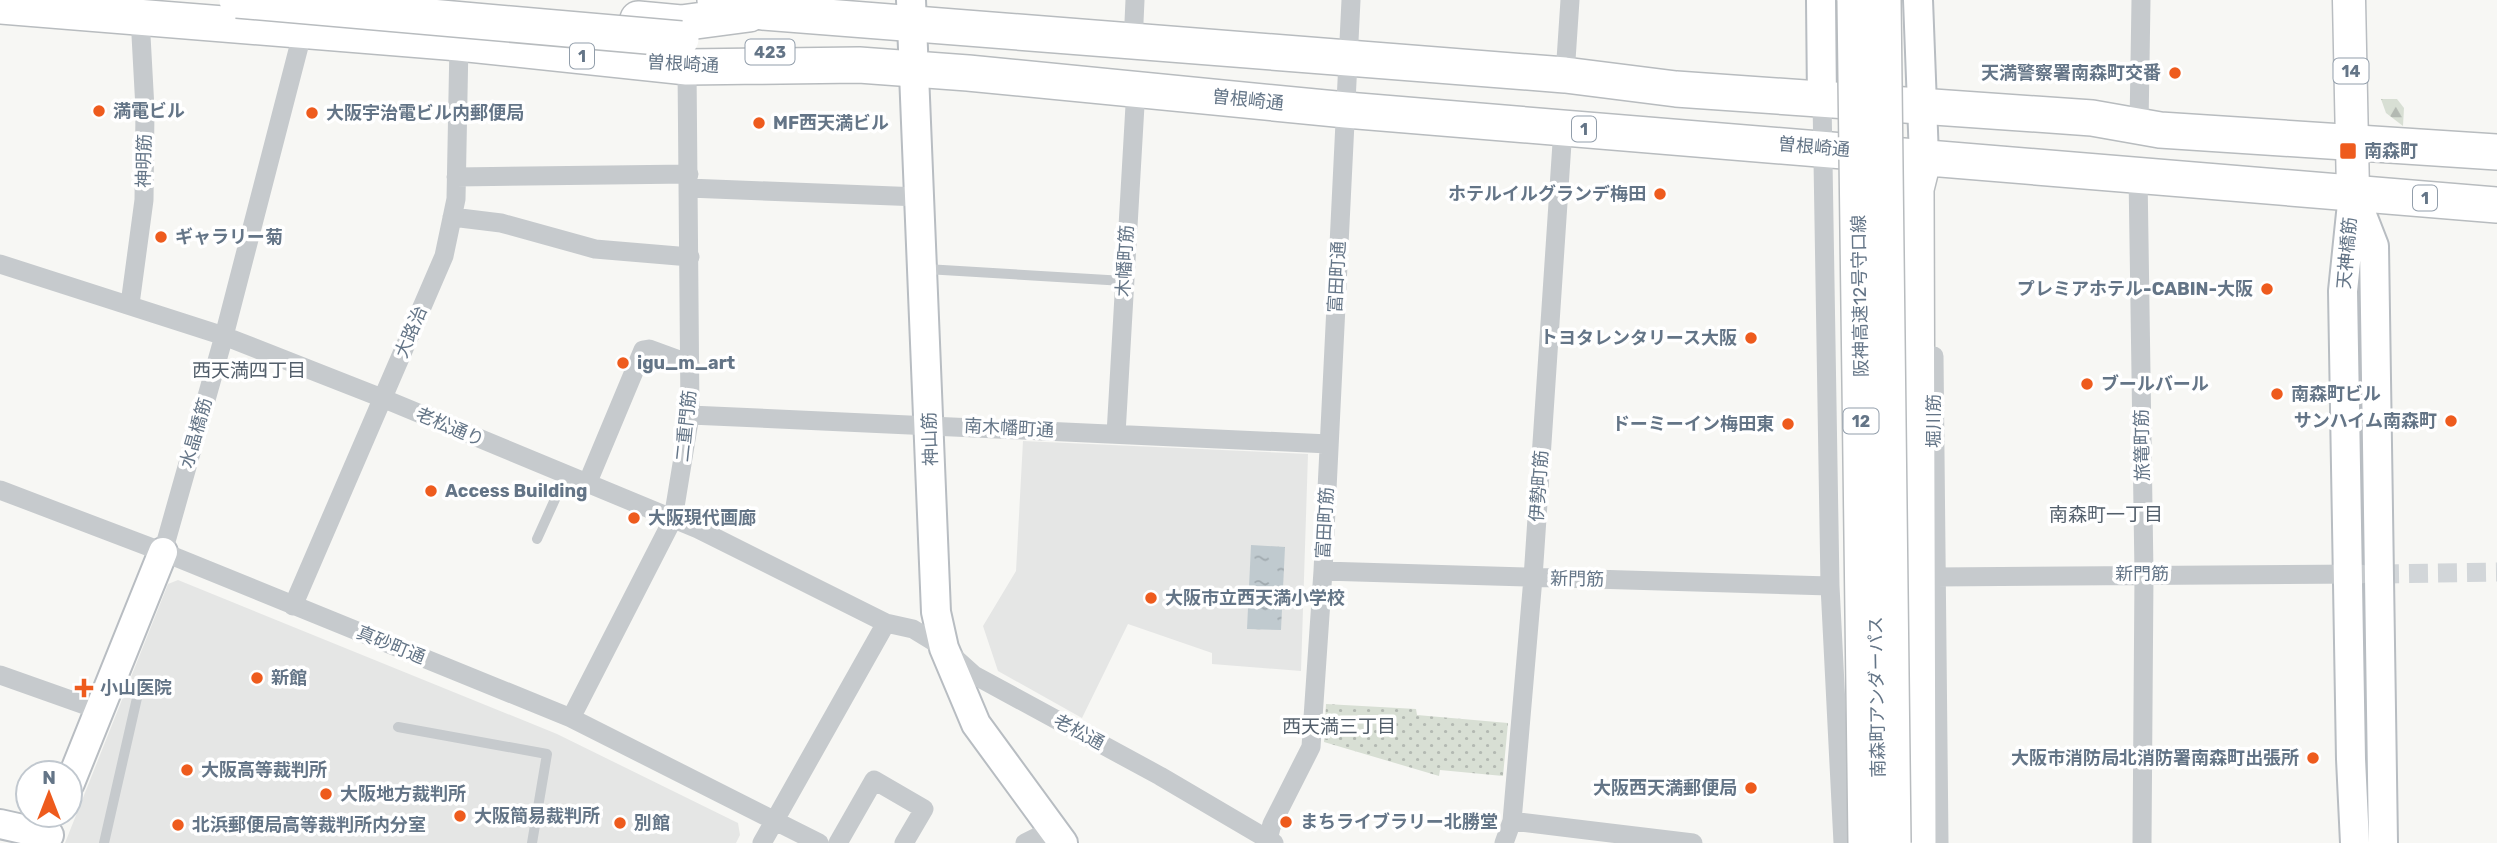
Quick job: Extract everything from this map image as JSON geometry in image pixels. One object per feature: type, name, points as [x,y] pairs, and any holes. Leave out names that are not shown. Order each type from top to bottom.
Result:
[{"type":"highway","name":"423","points":[[237,0],[683,43],[859,65]]},
{"type":"highway","name":"423","points":[[432,0],[683,43],[763,12]]},
{"type":"highway","points":[[715,0],[763,12],[911,12],[1133,44],[1565,75],[1676,89],[2092,118],[2139,126],[2497,152]]},
{"type":"highway","name":"阪神高速12号守口線","points":[[1855,0],[1879,837]]},
{"type":"highway","name":"阪神高速12号守口線","points":[[1879,837],[1882,0]]},
{"type":"highway","name":"曽根崎通","points":[[0,6],[140,17],[305,16],[458,43],[683,43]]},
{"type":"highway","name":"曽根崎通","points":[[859,65],[1136,88],[1346,110],[2497,205]]},
{"type":"highway","points":[[1918,843],[1916,189],[1924,157]]},
{"type":"main road","name":"14","points":[[2349,0],[2353,192]]},
{"type":"street","points":[[1133,44],[1135,0]]},
{"type":"street","points":[[1348,59],[1351,0]]},
{"type":"street","points":[[1565,75],[1570,0]]},
{"type":"street","points":[[1821,0],[1830,586],[1843,843]]},
{"type":"street","name":"堀川筋","points":[[1918,0],[1924,157],[1933,190],[1939,843]]},
{"type":"street","points":[[2139,126],[2141,0]]},
{"type":"street","name":"神山筋","points":[[911,12],[936,612],[944,648],[976,724],[1058,836]]},
{"type":"street","name":"水晶橋筋","points":[[80,759],[99,710],[115,655],[163,552],[190,472],[305,16]]},
{"type":"street","name":"神明筋","points":[[130,304],[144,200],[145,109],[140,17]]},
{"type":"street","name":"大路治","points":[[293,606],[444,256],[456,177],[458,43]]},
{"type":"street","name":"二重門筋","points":[[571,718],[673,519],[690,415],[690,257],[683,43]]},
{"type":"street","name":"富田町通","points":[[1328,444],[1348,59]]},
{"type":"street","name":"木幡町筋","points":[[1116,434],[1136,88]]},
{"type":"street","name":"伊勢町筋","points":[[1504,843],[1512,821],[1533,578],[1563,128]]},
{"type":"street","name":"旅篭町筋","points":[[2138,174],[2144,574],[2142,843]]},
{"type":"street","points":[[456,177],[688,181],[920,197]]},
{"type":"street","name":"天神橋筋","points":[[2353,192],[2343,291],[2355,843]]},
{"type":"street","name":"天神橋筋","points":[[2353,192],[2374,246],[2383,843]]},
{"type":"street","points":[[452,217],[501,223],[595,249],[690,257]]},
{"type":"street","name":"老松通り","points":[[0,264],[224,336],[382,398],[673,519],[886,623]]},
{"type":"street","points":[[587,484],[643,351],[649,349],[690,364]]},
{"type":"street","name":"南木幡町通","points":[[690,415],[1328,444]]},
{"type":"street","name":"富田町筋","points":[[1270,842],[1272,824],[1311,747],[1323,571],[1328,444]]},
{"type":"street","name":"真砂町通","points":[[0,489],[163,552],[571,718],[819,843]]},
{"type":"street","name":"新門筋","points":[[1323,571],[1830,586]]},
{"type":"street","name":"南森町アンダーパス","points":[[1875,573],[1879,837]]},
{"type":"street","name":"新門筋","points":[[1935,577],[2380,574]]},
{"type":"street","points":[[762,843],[886,623]]},
{"type":"street","name":"老松通","points":[[886,623],[914,629],[944,648],[974,675],[1160,776],[1270,842]]},
{"type":"street","points":[[0,675],[99,710]]},
{"type":"street","points":[[838,843],[874,780],[924,809],[904,843]]},
{"type":"street","points":[[1512,821],[1693,843]]},
{"type":"street","points":[[0,824],[51,831]]},
{"type":"street","points":[[1024,843],[1058,836]]},
{"type":"lane","points":[[922,268],[1124,281]]},
{"type":"lane","points":[[537,539],[566,475]]},
{"type":"lane","points":[[104,843],[104,830],[137,698]]},
{"type":"lane","points":[[398,727],[547,754],[532,843]]},
{"type":"shaded area","name":"大阪市立西天満小学校","points":[[1023,441],[1308,454],[1301,671],[1212,664],[1212,653],[1128,624],[1082,718],[998,671],[983,626],[1016,571]]},
{"type":"shaded area","points":[[178,580],[557,734],[738,823],[740,835],[736,843],[65,843],[71,829],[84,829],[84,795],[168,584]]},
{"type":"green space","points":[[2381,99],[2397,99],[2404,108],[2403,126],[2386,113]]},
{"type":"green space","points":[[1326,704],[1416,709],[1417,715],[1508,723],[1503,776],[1440,770],[1439,776],[1324,742]]},
{"type":"water","points":[[1251,545],[1285,547],[1281,630],[1247,629]]},
{"type":"tunnel","points":[[2380,574],[2497,572]]},
{"type":"place","name":"天満警察署南森町交番","points":[[2175,73]]},
{"type":"place","name":"満電ビル","points":[[99,111]]},
{"type":"place","name":"大阪宇治電ビル内郵便局","points":[[312,113]]},
{"type":"place","name":"MF西天満ビル","points":[[759,123]]},
{"type":"place","name":"南森町","points":[[2348,151]]},
{"type":"place","name":"ホテルイルグランデ梅田","points":[[1660,194]]},
{"type":"place","name":"ギャラリー菊","points":[[161,237]]},
{"type":"place","name":"プレミアホテル-CABIN-大阪","points":[[2267,289]]},
{"type":"place","name":"トヨタレンタリース大阪","points":[[1751,338]]},
{"type":"place","name":"igu_m_art","points":[[623,363]]},
{"type":"place","name":"ブールバール","points":[[2087,384]]},
{"type":"place","name":"南森町ビル","points":[[2277,394]]},
{"type":"place","name":"サンハイム南森町","points":[[2451,421]]},
{"type":"place","name":"ドーミーイン梅田東","points":[[1788,424]]},
{"type":"place","name":"Access Building","points":[[431,491]]},
{"type":"place","name":"大阪現代画廊","points":[[634,518]]},
{"type":"place","name":"大阪市立西天満小学校","points":[[1151,598]]},
{"type":"place","name":"新館","points":[[257,678]]},
{"type":"place","name":"小山医院","points":[[84,688]]},
{"type":"place","name":"大阪市消防局北消防署南森町出張所","points":[[2313,758]]},
{"type":"place","name":"大阪高等裁判所","points":[[187,770]]},
{"type":"place","name":"大阪西天満郵便局","points":[[1751,788]]},
{"type":"place","name":"大阪地方裁判所","points":[[326,794]]},
{"type":"place","name":"大阪簡易裁判所","points":[[460,816]]},
{"type":"place","name":"まちライブラリー北勝堂","points":[[1286,822]]},
{"type":"place","name":"別館","points":[[620,823]]},
{"type":"place","name":"北浜郵便局高等裁判所内分室","points":[[178,825]]},
{"type":"district","name":"西天満四丁目","points":[[249,370]]},
{"type":"district","name":"南森町一丁目","points":[[2106,514]]},
{"type":"district","name":"西天満三丁目","points":[[1339,726]]}]
